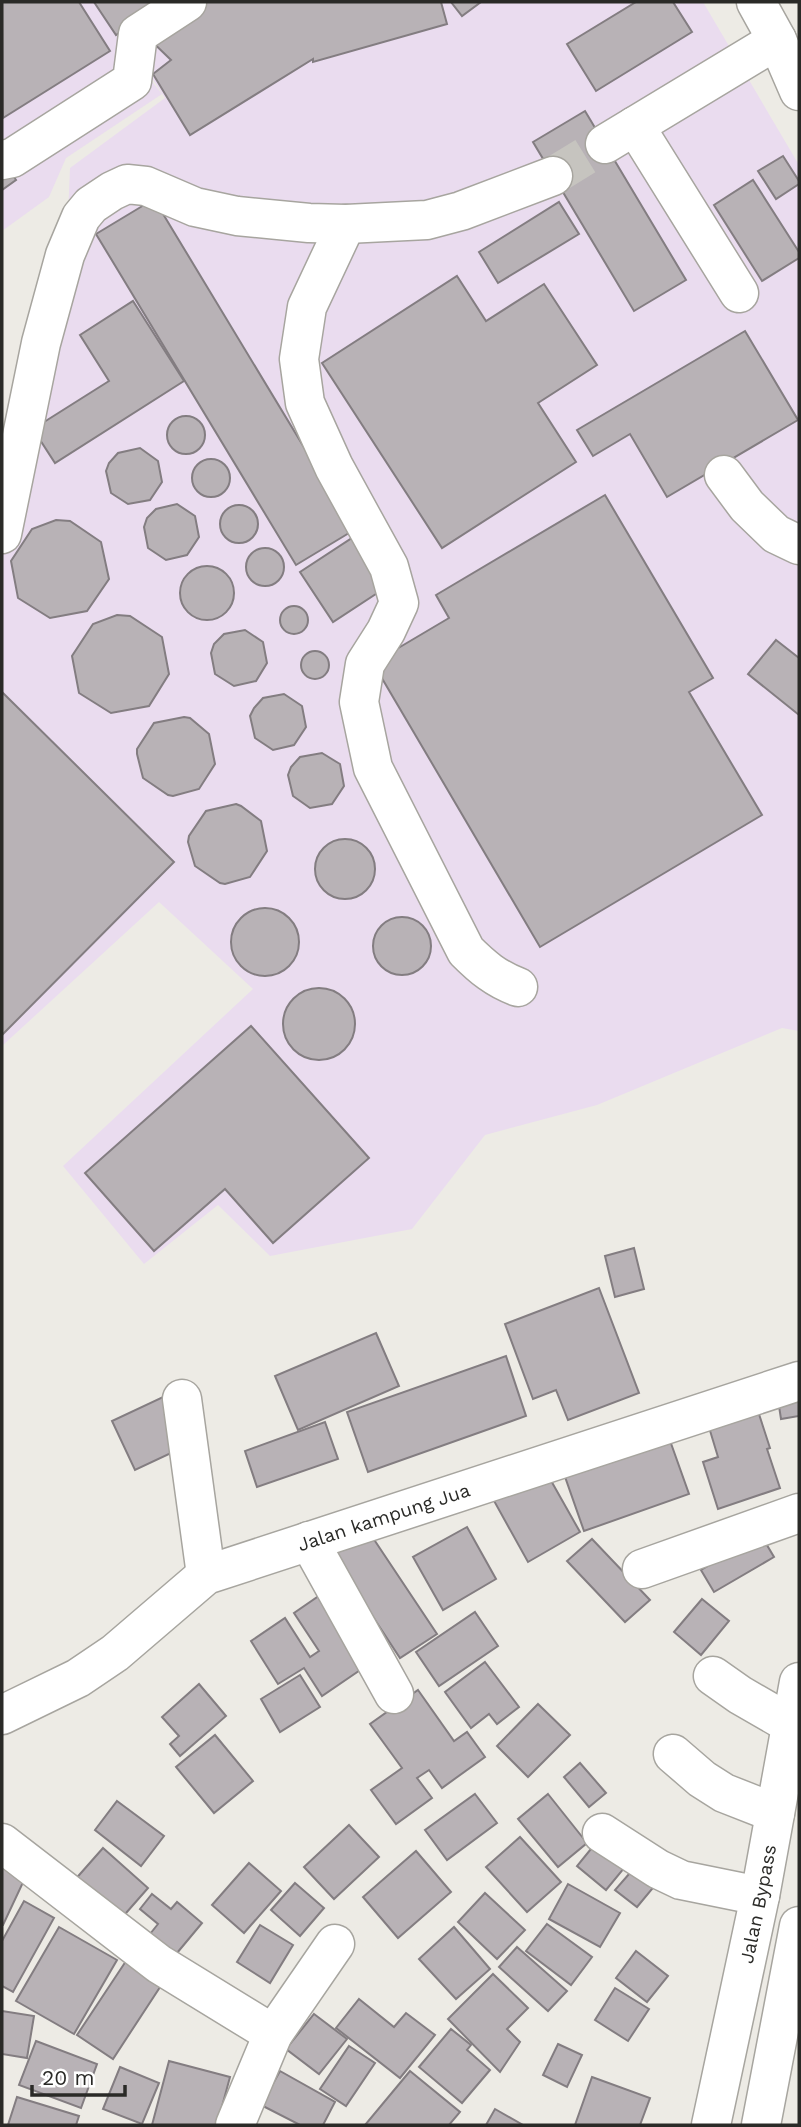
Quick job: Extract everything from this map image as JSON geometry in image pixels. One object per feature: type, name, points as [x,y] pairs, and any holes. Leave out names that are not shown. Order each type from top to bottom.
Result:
[{"type":"main road","points":[[2,160],[12,158],[132,81],[138,34],[187,2]]},
{"type":"main road","points":[[756,2],[777,40],[799,91]]},
{"type":"main road","points":[[739,293],[620,135],[777,40]]},
{"type":"main road","points":[[2,534],[40,343],[65,255],[81,217],[91,205],[127,184],[146,186],[195,207],[237,216],[346,224],[427,220],[461,211],[553,176]]},
{"type":"main road","points":[[346,224],[306,307],[299,359],[305,403],[334,467],[389,567],[399,603],[386,631],[365,664],[359,702],[373,768],[466,951],[499,980],[518,987]]},
{"type":"main road","points":[[724,475],[747,506],[776,534],[799,545]]},
{"type":"main road","name":"Jalan kampung Jua","points":[[2,1716],[78,1678],[115,1653],[206,1575],[799,1381]]},
{"type":"main road","points":[[182,1399],[206,1575]]},
{"type":"main road","points":[[642,1569],[799,1513]]},
{"type":"main road","points":[[309,1541],[394,1693]]},
{"type":"main road","points":[[713,1676],[792,1725]]},
{"type":"main road","name":"Jalan Bypass","points":[[711,2125],[760,1896],[799,1682]]},
{"type":"main road","points":[[673,1754],[702,1779],[724,1793],[775,1813]]},
{"type":"main road","points":[[602,1833],[658,1870],[681,1880],[760,1896]]},
{"type":"main road","points":[[2,1843],[159,1964],[273,2034]]},
{"type":"main road","points":[[761,2125],[799,1926]]},
{"type":"main road","points":[[235,2125],[273,2034],[335,1944]]},
{"type":"shaded area","points":[[2,2],[175,2],[141,68],[162,94],[66,158],[49,197],[2,231]]},
{"type":"shaded area","points":[[180,2],[703,2],[799,165],[799,1031],[782,1028],[597,1105],[485,1135],[412,1229],[270,1256],[218,1205],[144,1264],[63,1166],[253,989],[159,902],[2,1046],[2,544],[67,240],[70,168],[165,98],[148,72],[140,29]]},
{"type":"building","points":[[2,2],[79,2],[110,51],[3,118]]},
{"type":"building","points":[[94,2],[164,2],[116,35]]},
{"type":"building","points":[[189,2],[441,2],[447,24],[313,62],[313,59],[190,135],[153,74],[171,60],[142,32]]},
{"type":"building","points":[[451,2],[481,2],[462,16]]},
{"type":"building","points":[[636,2],[673,2],[692,32],[596,91],[567,44]]},
{"type":"building","points":[[585,111],[686,280],[634,311],[533,142]]},
{"type":"building","points":[[783,156],[799,184],[776,199],[758,171]]},
{"type":"building","points":[[4,162],[16,180],[2,190],[2,164]]},
{"type":"building","points":[[753,180],[799,252],[799,258],[762,281],[714,205]]},
{"type":"building","points":[[154,199],[354,530],[296,565],[96,234]]},
{"type":"building","points":[[559,202],[579,234],[498,283],[479,252]]},
{"type":"building","points":[[457,276],[486,321],[544,284],[597,365],[538,403],[576,462],[442,548],[322,363]]},
{"type":"building","points":[[133,301],[184,381],[55,463],[33,429],[109,381],[80,335]]},
{"type":"building","points":[[745,331],[798,420],[667,497],[630,434],[593,456],[577,430]]},
{"type":"building","points":[[186,416],[199,422],[205,435],[199,448],[186,454],[173,448],[167,435],[173,422]]},
{"type":"building","points":[[140,448],[158,461],[162,482],[150,500],[128,504],[111,493],[106,471],[118,453]]},
{"type":"building","points":[[211,459],[224,465],[230,478],[224,491],[211,497],[198,491],[192,478],[198,465]]},
{"type":"building","points":[[605,495],[713,678],[689,692],[762,815],[540,947],[373,663],[449,618],[436,595]]},
{"type":"building","points":[[177,504],[195,516],[199,537],[187,555],[166,560],[148,548],[144,527],[147,518],[156,509]]},
{"type":"building","points":[[239,505],[252,511],[258,524],[252,537],[239,543],[226,537],[220,524],[226,511]]},
{"type":"building","points":[[56,520],[70,521],[101,542],[109,579],[87,611],[50,618],[18,598],[11,561],[32,529]]},
{"type":"building","points":[[352,538],[385,588],[333,622],[300,572]]},
{"type":"building","points":[[265,548],[278,554],[284,567],[278,580],[265,586],[252,580],[246,567],[252,554]]},
{"type":"building","points":[[207,566],[226,574],[234,593],[226,612],[207,620],[188,612],[180,593],[188,574]]},
{"type":"building","points":[[294,606],[304,610],[308,620],[304,630],[294,634],[284,630],[280,620],[284,610]]},
{"type":"building","points":[[117,615],[130,616],[162,637],[169,674],[149,706],[111,713],[79,693],[72,656],[93,624]]},
{"type":"building","points":[[245,630],[263,642],[267,663],[256,681],[234,686],[215,674],[211,653],[214,644],[224,634]]},
{"type":"building","points":[[776,640],[799,658],[799,715],[748,674]]},
{"type":"building","points":[[315,651],[325,655],[329,665],[325,675],[315,679],[305,675],[301,665],[305,655]]},
{"type":"building","points":[[2,692],[174,862],[2,1035]]},
{"type":"building","points":[[284,694],[302,706],[306,727],[294,745],[273,750],[255,738],[250,716],[263,698]]},
{"type":"building","points":[[190,718],[209,734],[215,764],[199,789],[173,796],[143,778],[137,749],[154,723]]},
{"type":"building","points":[[322,753],[340,764],[344,786],[332,804],[310,808],[293,796],[288,775],[300,757]]},
{"type":"building","points":[[236,804],[261,821],[267,851],[250,877],[225,884],[195,866],[188,842],[189,836],[206,811]]},
{"type":"building","points":[[345,839],[362,844],[370,852],[375,869],[370,886],[362,894],[345,899],[328,894],[320,886],[315,869],[320,852],[328,844]]},
{"type":"building","points":[[272,908],[293,923],[299,935],[297,955],[289,966],[272,976],[258,976],[241,966],[233,955],[231,935],[241,918],[252,910]]},
{"type":"building","points":[[396,917],[408,917],[423,925],[431,940],[431,952],[423,967],[408,975],[396,975],[381,967],[373,952],[373,940],[381,925]]},
{"type":"building","points":[[319,988],[339,994],[349,1004],[355,1024],[349,1044],[339,1054],[319,1060],[299,1054],[289,1044],[283,1024],[289,1004],[299,994]]},
{"type":"building","points":[[251,1026],[369,1158],[273,1243],[225,1189],[154,1251],[85,1173]]},
{"type":"building","points":[[634,1248],[644,1289],[615,1297],[605,1256]]},
{"type":"building","points":[[599,1288],[639,1393],[568,1420],[556,1390],[533,1399],[505,1324]]},
{"type":"building","points":[[376,1333],[399,1386],[298,1430],[275,1376]]},
{"type":"building","points":[[506,1356],[526,1416],[368,1472],[347,1412]]},
{"type":"building","points":[[799,1389],[799,1416],[781,1419],[777,1393]]},
{"type":"building","points":[[163,1397],[186,1446],[135,1470],[112,1421]]},
{"type":"building","points":[[757,1408],[780,1488],[718,1509],[703,1462],[718,1457],[708,1424]]},
{"type":"building","points":[[325,1422],[338,1459],[257,1487],[245,1451]]},
{"type":"building","points":[[668,1435],[689,1494],[584,1531],[563,1471]]},
{"type":"building","points":[[545,1470],[580,1532],[528,1562],[493,1499]]},
{"type":"building","points":[[467,1527],[496,1579],[443,1610],[413,1557]]},
{"type":"building","points":[[367,1529],[437,1634],[400,1658],[331,1553]]},
{"type":"building","points":[[761,1535],[774,1557],[714,1592],[701,1570]]},
{"type":"building","points":[[592,1539],[650,1600],[625,1622],[567,1561]]},
{"type":"building","points":[[326,1591],[369,1664],[322,1696],[304,1668],[278,1684],[251,1641],[285,1618],[310,1657],[319,1651],[294,1613]]},
{"type":"building","points":[[702,1599],[729,1621],[701,1655],[674,1632]]},
{"type":"building","points":[[475,1612],[498,1646],[439,1686],[416,1652]]},
{"type":"building","points":[[485,1662],[519,1707],[497,1724],[489,1714],[471,1728],[445,1692]]},
{"type":"building","points":[[300,1675],[320,1707],[280,1732],[261,1699]]},
{"type":"building","points":[[199,1684],[226,1716],[180,1756],[170,1744],[179,1736],[162,1717]]},
{"type":"building","points":[[418,1690],[454,1741],[467,1732],[485,1757],[442,1788],[429,1770],[417,1778],[432,1798],[396,1824],[371,1790],[402,1768],[370,1724]]},
{"type":"building","points":[[538,1704],[570,1735],[528,1777],[497,1746]]},
{"type":"building","points":[[215,1735],[253,1781],[214,1813],[176,1767]]},
{"type":"building","points":[[580,1763],[606,1793],[589,1807],[564,1777]]},
{"type":"building","points":[[475,1794],[497,1823],[447,1860],[425,1830]]},
{"type":"building","points":[[548,1794],[587,1843],[558,1867],[518,1819]]},
{"type":"building","points":[[117,1801],[164,1836],[141,1866],[95,1830]]},
{"type":"building","points":[[349,1825],[379,1857],[334,1899],[304,1867]]},
{"type":"building","points":[[520,1837],[561,1882],[527,1912],[486,1867]]},
{"type":"building","points":[[595,1844],[625,1867],[606,1890],[577,1866]]},
{"type":"building","points":[[103,1848],[148,1888],[119,1921],[73,1882]]},
{"type":"building","points":[[416,1851],[451,1892],[398,1938],[363,1897]]},
{"type":"building","points":[[249,1863],[281,1891],[244,1933],[212,1905]]},
{"type":"building","points":[[2,1865],[26,1876],[3,1925],[2,1925]]},
{"type":"building","points":[[636,1866],[657,1883],[637,1907],[615,1890]]},
{"type":"building","points":[[295,1883],[324,1908],[300,1936],[271,1910]]},
{"type":"building","points":[[568,1884],[620,1913],[600,1947],[549,1919]]},
{"type":"building","points":[[485,1893],[525,1930],[497,1959],[458,1922]]},
{"type":"building","points":[[152,1894],[171,1909],[177,1902],[202,1923],[167,1965],[142,1944],[158,1924],[140,1909]]},
{"type":"building","points":[[24,1901],[54,1918],[13,1992],[2,1986],[2,1941]]},
{"type":"building","points":[[547,1924],[592,1957],[571,1985],[526,1951]]},
{"type":"building","points":[[260,1925],[293,1945],[270,1983],[237,1962]]},
{"type":"building","points":[[59,1927],[117,1960],[74,2034],[16,2001]]},
{"type":"building","points":[[454,1927],[490,1969],[456,1999],[419,1959]]},
{"type":"building","points":[[517,1947],[567,1991],[548,2011],[499,1967]]},
{"type":"building","points":[[636,1951],[668,1976],[647,2002],[616,1978]]},
{"type":"building","points":[[128,1958],[164,1981],[113,2059],[77,2035]]},
{"type":"building","points":[[493,1974],[528,2008],[507,2029],[520,2042],[500,2072],[448,2019]]},
{"type":"building","points":[[615,1988],[649,2009],[628,2041],[595,2020]]},
{"type":"building","points":[[359,1999],[394,2027],[406,2013],[435,2035],[400,2078],[336,2028]]},
{"type":"building","points":[[2,2011],[34,2016],[27,2058],[2,2054]]},
{"type":"building","points":[[314,2014],[347,2039],[319,2074],[286,2049]]},
{"type":"building","points":[[451,2029],[471,2045],[467,2050],[490,2070],[462,2103],[419,2067]]},
{"type":"building","points":[[36,2041],[97,2064],[81,2108],[19,2085]]},
{"type":"building","points":[[558,2044],[582,2055],[567,2087],[543,2075]]},
{"type":"building","points":[[349,2046],[375,2063],[346,2106],[320,2089]]},
{"type":"building","points":[[169,2061],[230,2077],[217,2125],[152,2125]]},
{"type":"building","points":[[120,2067],[159,2083],[142,2124],[103,2109]]},
{"type":"building","points":[[280,2071],[335,2102],[323,2125],[300,2125],[261,2105]]},
{"type":"building","points":[[410,2071],[460,2112],[449,2125],[365,2125]]},
{"type":"building","points":[[592,2077],[650,2098],[640,2125],[575,2125]]},
{"type":"building","points":[[17,2097],[79,2116],[76,2125],[8,2125]]},
{"type":"building","points":[[495,2109],[523,2125],[486,2125]]},
{"type":"tunnel","points":[[553,176],[605,144]]}]
